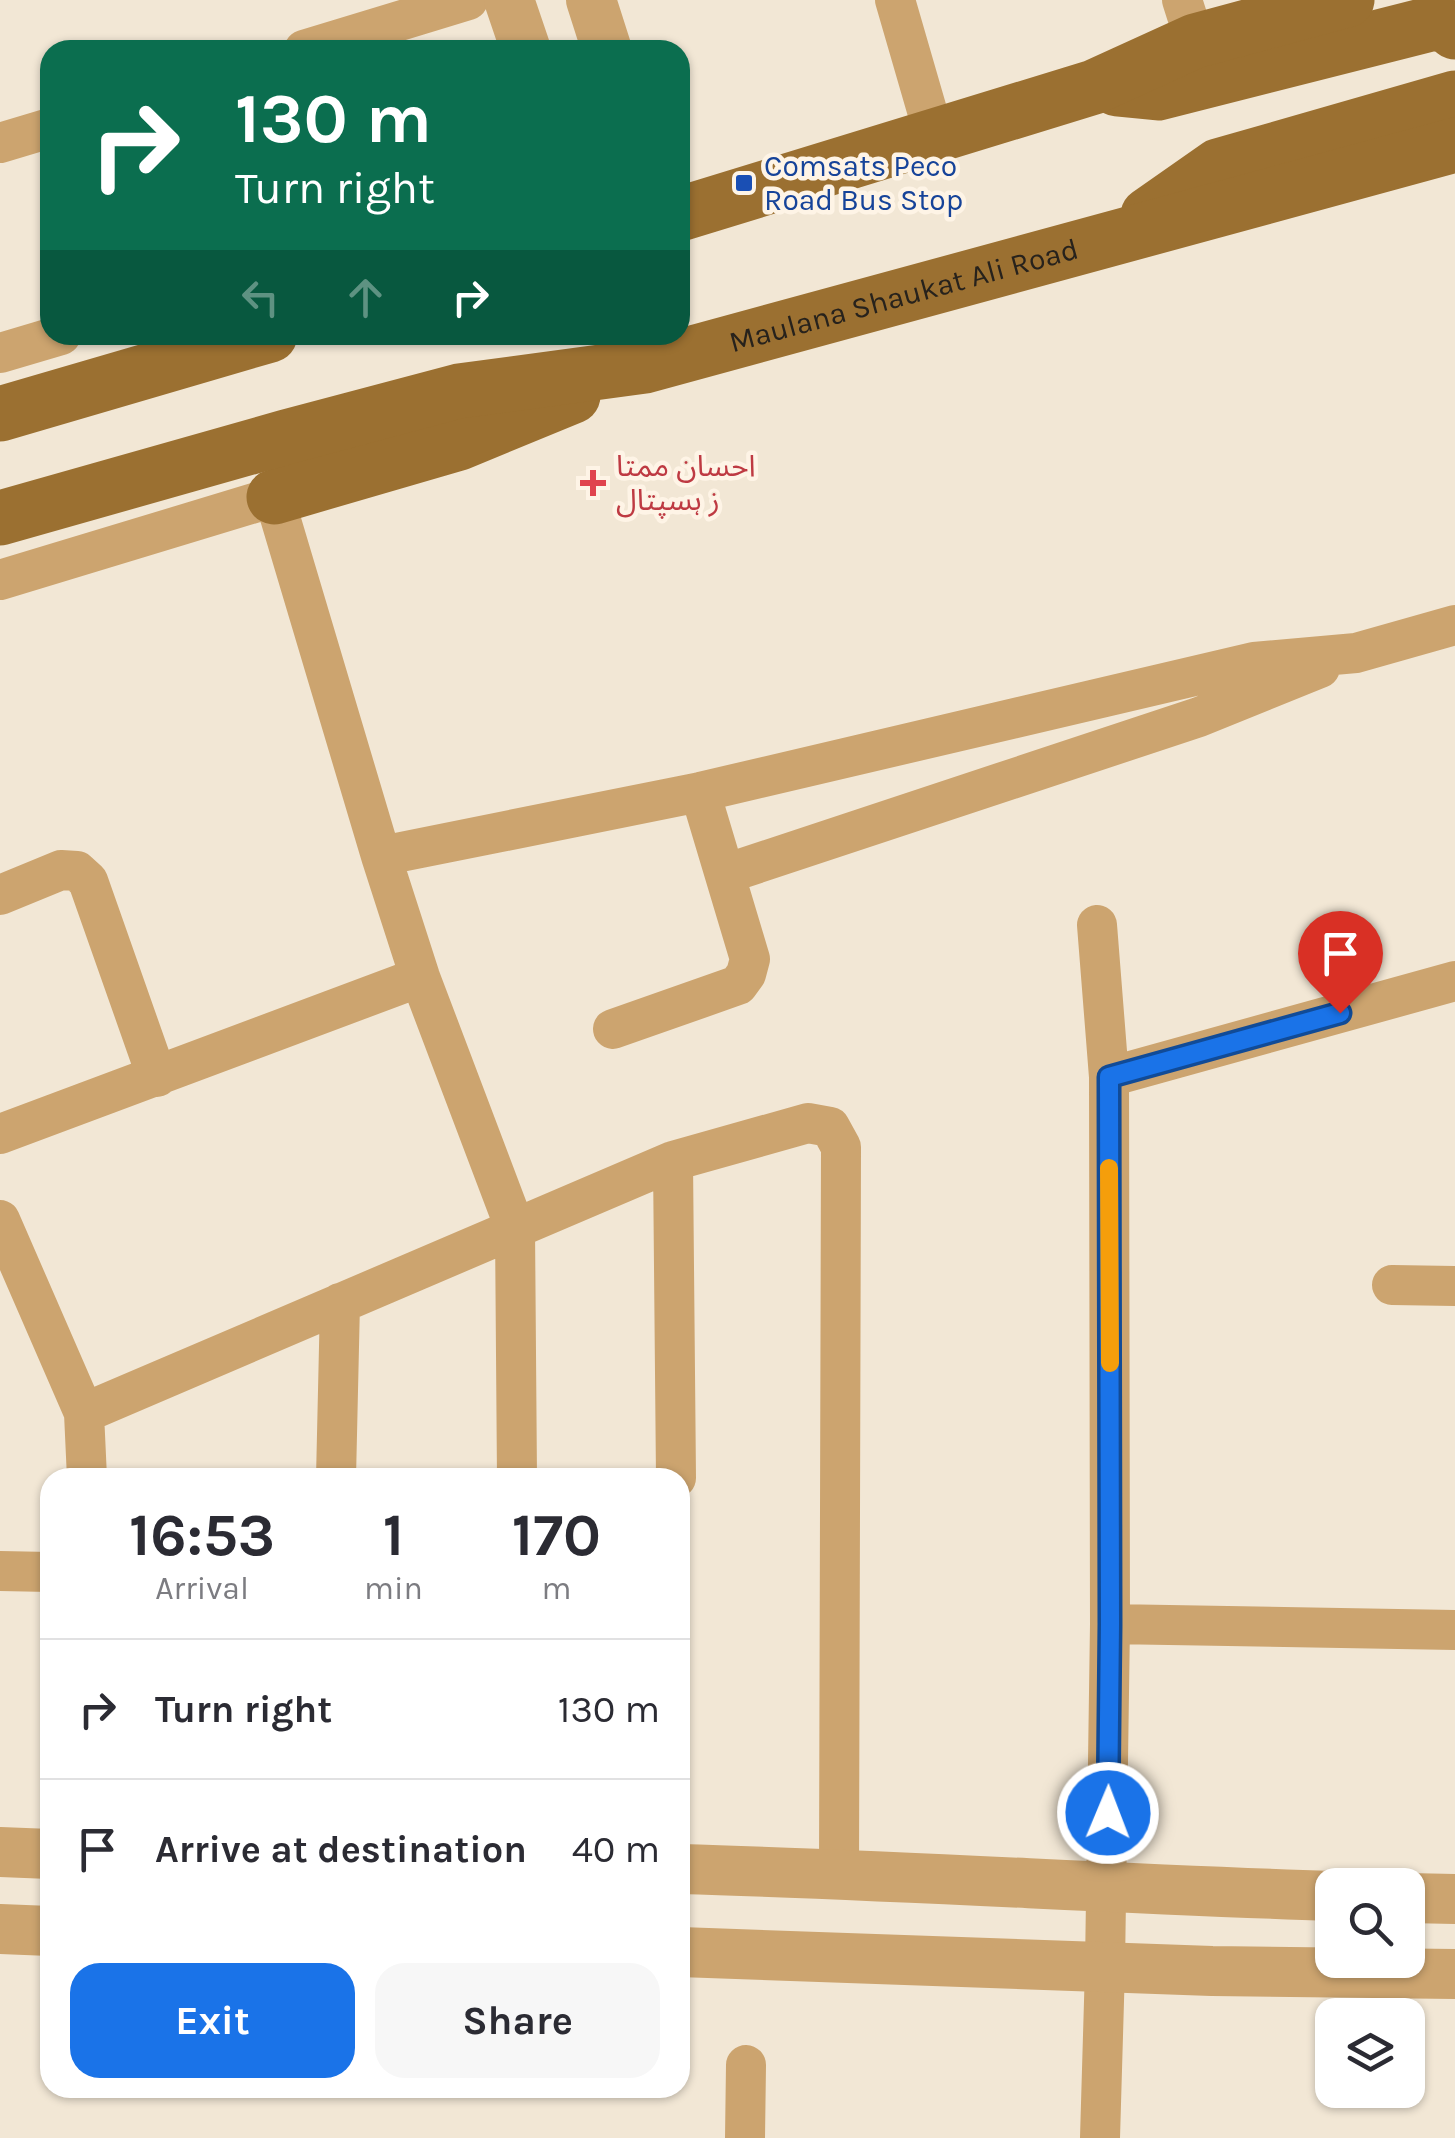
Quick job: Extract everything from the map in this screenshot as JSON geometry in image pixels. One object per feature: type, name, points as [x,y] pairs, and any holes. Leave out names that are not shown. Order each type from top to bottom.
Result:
[{"type":"main road","points":[[690,211],[1094,87],[1189,20],[1347,0]]},
{"type":"main road","points":[[1094,87],[1158,93],[1434,23],[1455,32]]},
{"type":"main road","points":[[1118,236],[1218,166],[1455,98]]},
{"type":"main road","name":"Maulana Shaukat Ali Road","points":[[0,518],[459,391],[645,366],[1455,146]]},
{"type":"main road","points":[[0,414],[236,345]]},
{"type":"main road","points":[[274,497],[458,442],[645,366]]},
{"type":"street","points":[[337,40],[468,0]]},
{"type":"street","points":[[509,0],[523,40]]},
{"type":"street","points":[[590,0],[604,40]]},
{"type":"street","points":[[895,0],[935,138]]},
{"type":"street","points":[[0,143],[40,131]]},
{"type":"street","points":[[0,354],[40,341]]},
{"type":"street","points":[[0,580],[274,497],[420,977],[515,1228],[517,1468]]},
{"type":"street","points":[[725,874],[1199,718],[1356,653],[1455,625]]},
{"type":"street","points":[[381,856],[700,792],[1254,662],[1356,653]]},
{"type":"street","points":[[613,1028],[738,985],[746,974],[750,959],[700,792]]},
{"type":"street","points":[[0,895],[60,870],[76,872],[88,882],[157,1077]]},
{"type":"street","points":[[1097,925],[1109,1077],[1110,1624],[1100,2138]]},
{"type":"street","points":[[0,1134],[420,977]]},
{"type":"street","points":[[1109,1077],[1455,981]]},
{"type":"street","points":[[84,1413],[672,1160],[808,1123],[830,1127],[840,1147],[839,1874]]},
{"type":"street","points":[[672,1160],[676,1468]]},
{"type":"street","points":[[0,1220],[84,1413],[87,1468]]},
{"type":"street","points":[[1392,1285],[1455,1286]]},
{"type":"street","points":[[336,1468],[340,1303]]},
{"type":"street","points":[[0,1572],[40,1572]]},
{"type":"street","points":[[1110,1624],[1455,1630]]},
{"type":"street","points":[[0,1852],[40,1854]]},
{"type":"street","points":[[690,1870],[1315,1895]]},
{"type":"street","points":[[1425,1899],[1455,1900]]},
{"type":"street","points":[[0,1929],[40,1931]]},
{"type":"street","points":[[690,1952],[1212,1971],[1455,1974]]},
{"type":"street","points":[[745,2138],[746,2065]]},
{"type":"slow traffic","points":[[1109,1168],[1110,1363]]},
{"type":"place","name":"Comsats Peco Road Bus Stop","points":[[744,183]]},
{"type":"place","name":"احسان ممتا ز ہسپتال","points":[[593,483]]},
{"type":"route","points":[[1108,1813],[1109,1077],[1340,1013]]}]
